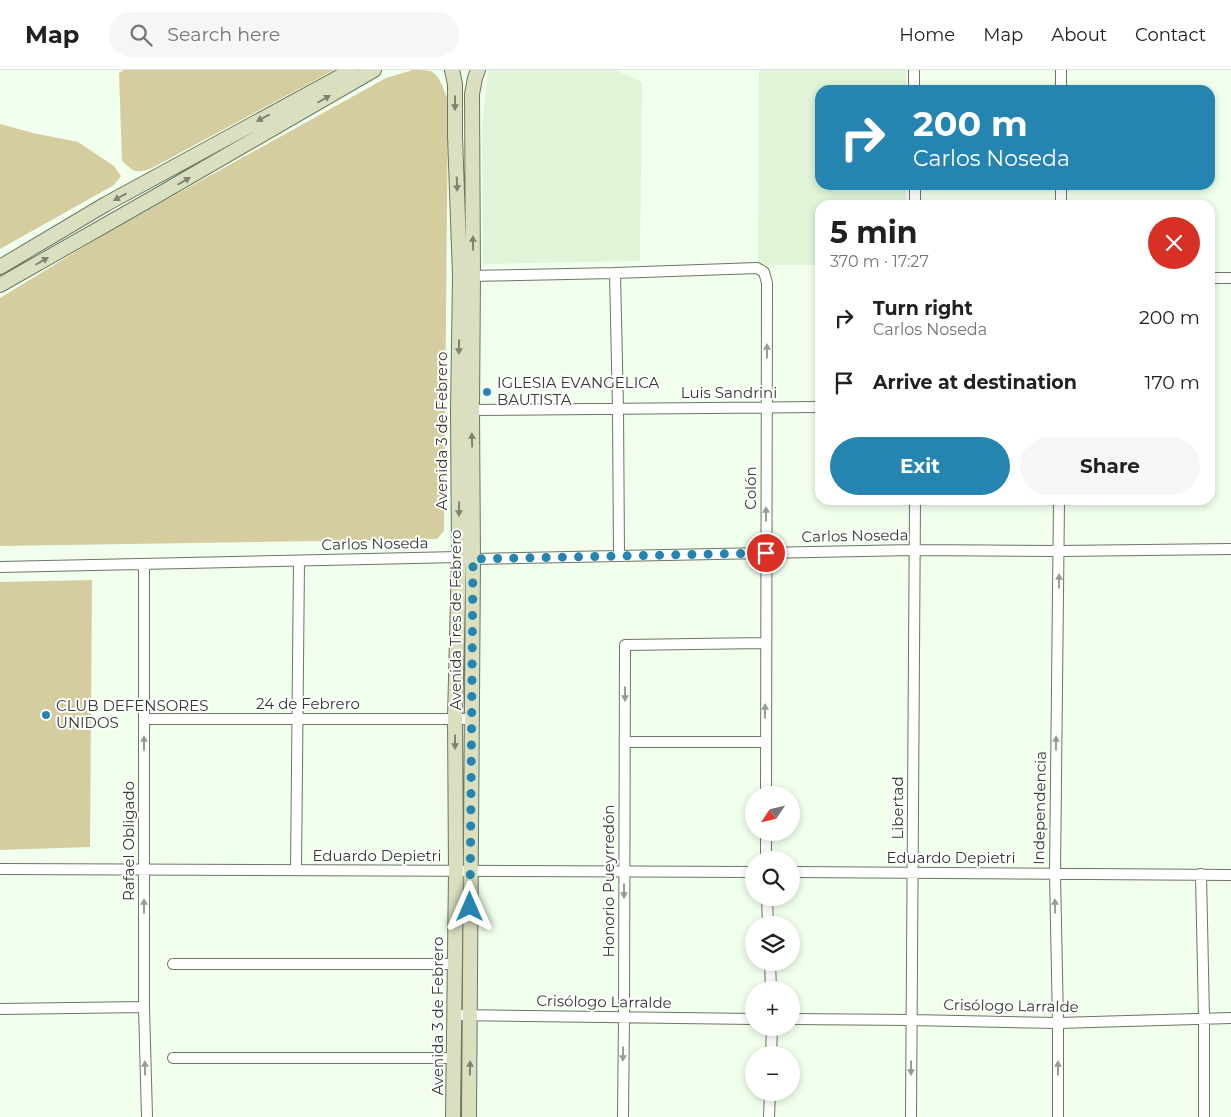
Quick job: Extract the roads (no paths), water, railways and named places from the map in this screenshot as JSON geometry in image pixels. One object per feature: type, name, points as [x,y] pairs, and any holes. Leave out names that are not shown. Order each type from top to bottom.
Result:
[{"type":"main road","points":[[0,267],[106,204],[352,70]]},
{"type":"main road","points":[[0,285],[374,70]]},
{"type":"main road","points":[[452,70],[455,84],[455,136],[467,276]]},
{"type":"main road","name":"Avenida Tres de Febrero","points":[[469,1117],[473,559],[465,410],[472,94],[478,70]]},
{"type":"main road","name":"Avenida 3 de Febrero","points":[[453,1117],[456,871],[455,718],[465,410]]},
{"type":"street","points":[[914,70],[914,85]]},
{"type":"street","points":[[1061,70],[1061,85]]},
{"type":"street","name":"Colón","points":[[615,273],[757,268],[764,272],[767,283],[766,786]]},
{"type":"street","points":[[467,276],[615,273],[618,409],[618,555]]},
{"type":"street","points":[[1215,278],[1231,278]]},
{"type":"street","name":"Luis Sandrini","points":[[465,410],[815,408]]},
{"type":"street","name":"Libertad","points":[[911,1117],[915,505]]},
{"type":"street","name":"Independencia","points":[[1058,1117],[1058,1023],[1054,874],[1059,505]]},
{"type":"street","name":"Carlos Noseda","points":[[0,567],[914,550],[1231,549]]},
{"type":"street","points":[[296,870],[299,561]]},
{"type":"street","name":"Rafael Obligado","points":[[144,564],[144,1007],[146,1117]]},
{"type":"street","name":"Honorio Pueyrredón","points":[[622,1117],[625,645],[766,643]]},
{"type":"street","name":"24 de Febrero","points":[[144,719],[472,719]]},
{"type":"street","points":[[624,742],[765,742]]},
{"type":"street","name":"Eduardo Depietri","points":[[0,869],[745,872]]},
{"type":"street","name":"Eduardo Depietri","points":[[800,872],[1231,875]]},
{"type":"street","points":[[1201,874],[1204,1117]]},
{"type":"street","points":[[173,964],[454,964]]},
{"type":"street","points":[[0,1009],[144,1007]]},
{"type":"street","name":"Crisólogo Larralde","points":[[454,1015],[745,1019]]},
{"type":"street","name":"Crisólogo Larralde","points":[[800,1019],[1058,1023],[1231,1018]]},
{"type":"street","points":[[173,1058],[454,1058]]},
{"type":"street","points":[[769,1117],[770,1101]]},
{"type":"place","name":"IGLESIA EVANGELICA BAUTISTA","points":[[487,392]]},
{"type":"place","name":"CLUB DEFENSORES UNIDOS","points":[[46,715]]}]
